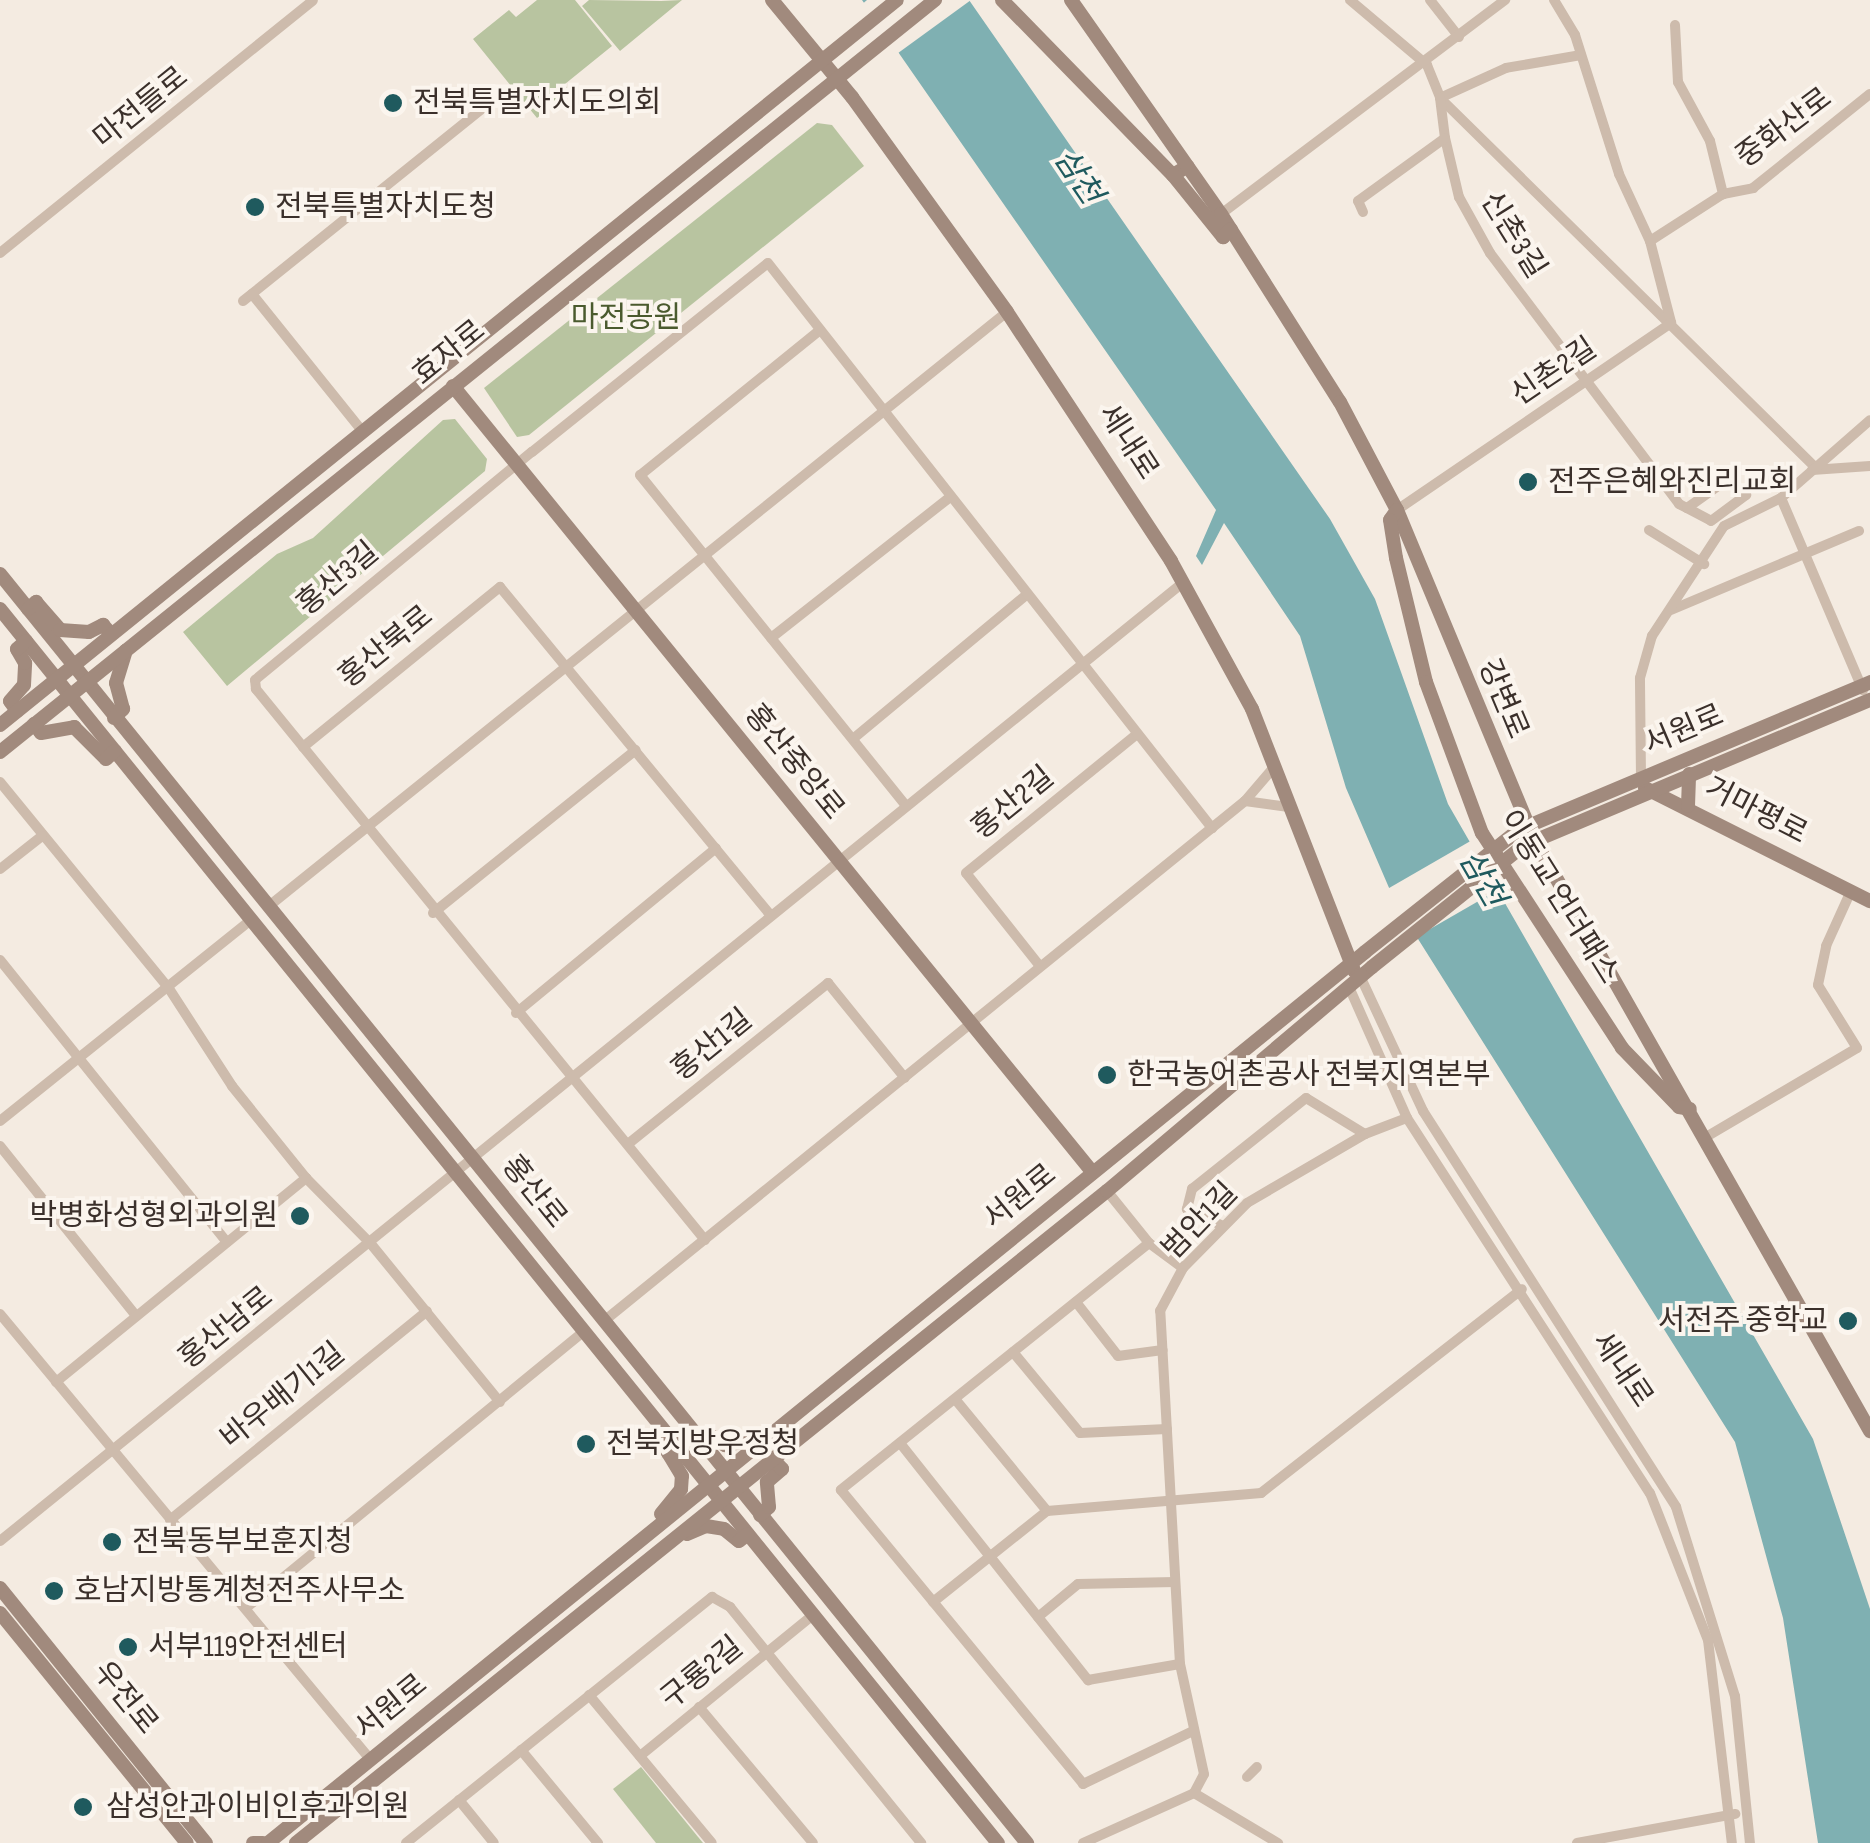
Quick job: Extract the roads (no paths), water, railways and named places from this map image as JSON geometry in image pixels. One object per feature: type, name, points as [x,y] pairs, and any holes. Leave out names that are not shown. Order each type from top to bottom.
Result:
[{"type":"street","name":"마전들로","points":[[0,253],[312,0]]},
{"type":"street","name":"세내로","points":[[772,0],[1007,312],[1184,582],[1275,766],[1349,965],[1361,978],[1423,1111],[1676,1507],[1723,1641],[1750,1843]]},
{"type":"street","name":"효자로","points":[[0,725],[897,0]]},
{"type":"street","name":"효자로","points":[[0,752],[935,0]]},
{"type":"street","points":[[1002,0],[1173,175],[1223,237],[1231,230]]},
{"type":"street","name":"강변로","points":[[1070,0],[1221,214],[1340,402],[1397,510],[1528,843],[1706,1136],[1870,1431]]},
{"type":"street","name":"신촌3길","points":[[1350,0],[1426,64],[1440,98],[1445,138],[1469,218],[1583,382],[1687,508]]},
{"type":"street","points":[[1430,0],[1460,37]]},
{"type":"street","points":[[1221,214],[1426,64],[1504,0]]},
{"type":"street","points":[[1554,0],[1581,55],[1620,174],[1650,242],[1671,323]]},
{"type":"street","name":"중화산로","points":[[1676,25],[1678,82],[1710,141],[1722,194],[1754,188],[1870,94]]},
{"type":"street","points":[[1440,98],[1506,68],[1581,55]]},
{"type":"street","points":[[362,431],[247,298],[503,92]]},
{"type":"street","name":"신촌3길","points":[[1440,98],[1813,468]]},
{"type":"street","points":[[1363,212],[1358,201],[1445,138]]},
{"type":"street","points":[[1173,175],[1188,166]]},
{"type":"street","points":[[1650,242],[1722,194]]},
{"type":"street","points":[[518,464],[768,262],[1079,666],[1212,828]]},
{"type":"street","points":[[269,906],[640,612],[1007,312]]},
{"type":"street","name":"신촌2길","points":[[1397,510],[1671,323]]},
{"type":"street","points":[[820,330],[640,475],[906,806]]},
{"type":"street","name":"홍산중앙로","points":[[453,386],[1094,1173]]},
{"type":"street","points":[[1644,784],[1640,678],[1652,636],[1704,564],[1724,526],[1781,498],[1870,420]]},
{"type":"street","name":"홍산3길","points":[[302,747],[255,680],[518,464]]},
{"type":"street","points":[[1813,468],[1870,466]]},
{"type":"street","points":[[1746,495],[1712,521],[1687,508],[1728,479],[1764,506]]},
{"type":"street","points":[[772,638],[950,498]]},
{"type":"street","points":[[1781,498],[1870,700]]},
{"type":"street","name":"이동교 언더패스","points":[[1397,510],[1390,520],[1396,558],[1426,682],[1482,833],[1622,1048],[1679,1107],[1690,1109]]},
{"type":"street","points":[[1649,530],[1704,564]]},
{"type":"street","points":[[1670,611],[1859,531]]},
{"type":"street","name":"홍산로","points":[[0,574],[1027,1843]]},
{"type":"street","name":"홍산남로","points":[[0,1542],[1184,582]]},
{"type":"street","name":"홍산북로","points":[[302,747],[500,587],[716,848]]},
{"type":"street","points":[[854,738],[1026,596]]},
{"type":"street","points":[[28,609],[36,602],[60,630],[89,632],[102,625],[110,634]]},
{"type":"street","name":"홍산로","points":[[0,609],[998,1843]]},
{"type":"street","points":[[17,710],[10,701],[24,685],[26,663],[18,649],[26,641]]},
{"type":"street","points":[[114,718],[123,709],[116,683],[127,647]]},
{"type":"street","name":"서원로","points":[[296,1843],[1107,1191],[1528,843],[1644,784],[1866,684]]},
{"type":"street","name":"서원로","points":[[266,1843],[1521,828],[1644,784],[1689,774],[1870,700]]},
{"type":"street","points":[[34,724],[42,733],[74,727],[106,759],[114,751]]},
{"type":"street","name":"홍산2길","points":[[1039,965],[966,874],[1136,735]]},
{"type":"street","points":[[302,747],[433,913],[705,1240]]},
{"type":"street","points":[[433,913],[636,750]]},
{"type":"street","points":[[604,1321],[1245,801],[1275,766]]},
{"type":"street","points":[[1688,806],[1689,774]]},
{"type":"street","points":[[0,782],[168,987],[232,1086],[306,1178],[371,1244],[500,1402]]},
{"type":"street","name":"거마평로","points":[[1644,784],[1850,891],[1869,897]]},
{"type":"street","points":[[1245,801],[1289,807]]},
{"type":"street","points":[[0,869],[42,836]]},
{"type":"street","points":[[516,1012],[716,848],[771,916]]},
{"type":"street","points":[[1706,1136],[1857,1048],[1818,985],[1826,946],[1850,891]]},
{"type":"street","points":[[0,1122],[251,920]]},
{"type":"street","points":[[0,960],[228,1242]]},
{"type":"street","name":"세내로","points":[[1361,978],[1406,1118],[1650,1493],[1688,1584],[1715,1674],[1732,1843]]},
{"type":"street","name":"홍산1길","points":[[628,1144],[828,984],[905,1078]]},
{"type":"street","points":[[1223,1226],[1187,1208],[1192,1189],[1306,1098],[1365,1134]]},
{"type":"street","name":"범안1길","points":[[1194,1793],[1204,1774],[1180,1664],[1160,1312],[1183,1268],[1247,1203],[1365,1134],[1406,1118]]},
{"type":"street","points":[[0,1146],[136,1316]]},
{"type":"street","points":[[56,1382],[306,1178]]},
{"type":"street","points":[[1107,1191],[1149,1243],[1183,1268]]},
{"type":"street","points":[[1149,1243],[841,1490],[1084,1784],[1193,1731]]},
{"type":"street","points":[[934,1602],[1047,1511],[1261,1493],[1532,1283]]},
{"type":"street","points":[[1076,1302],[1118,1356],[1162,1350]]},
{"type":"street","name":"바우배기1길","points":[[170,1520],[427,1312]]},
{"type":"street","points":[[0,1314],[370,1759]]},
{"type":"street","points":[[246,1608],[584,1331]]},
{"type":"street","points":[[1013,1352],[1080,1433],[1166,1429]]},
{"type":"street","points":[[955,1398],[1047,1511]]},
{"type":"street","points":[[698,1438],[707,1433],[724,1446],[754,1440],[759,1445]]},
{"type":"street","points":[[900,1443],[1088,1680],[1180,1664]]},
{"type":"street","points":[[661,1525],[656,1518],[681,1489],[682,1476],[668,1453],[676,1446]]},
{"type":"street","points":[[760,1514],[769,1507],[767,1482],[782,1469],[772,1458]]},
{"type":"street","points":[[684,1530],[688,1535],[706,1526],[724,1529],[739,1541],[748,1534]]},
{"type":"street","points":[[1038,1617],[1078,1584],[1176,1582]]},
{"type":"street","name":"우전로","points":[[0,1588],[205,1841]]},
{"type":"street","name":"구룡2길","points":[[406,1843],[712,1596],[730,1607],[766,1652],[640,1756]]},
{"type":"street","name":"우전로","points":[[0,1613],[187,1843]]},
{"type":"street","points":[[813,1615],[766,1652],[922,1843]]},
{"type":"street","points":[[589,1695],[712,1843]]},
{"type":"street","points":[[699,1707],[813,1843]]},
{"type":"street","points":[[521,1750],[596,1841]]},
{"type":"street","points":[[1246,1777],[1257,1767]]},
{"type":"street","points":[[1083,1843],[1194,1793],[1278,1843]]},
{"type":"street","points":[[460,1800],[494,1843]]},
{"type":"street","points":[[1577,1843],[1746,1811]]},
{"type":"street","points":[[205,1841],[209,1834],[222,1843]]},
{"type":"street","points":[[252,1843],[266,1843]]},
{"type":"water","name":"삼천","points":[[862,0],[969,0],[1330,519],[1375,599],[1448,804],[1813,1439],[1870,1609],[1870,1843],[1818,1843],[1783,1618],[1735,1442],[1396,904],[1346,788],[1300,636],[1224,523],[1202,565],[1196,556],[1216,510]]},
{"type":"place","name":"전북특별자치도의회","points":[[393,103]]},
{"type":"place","name":"전북특별자치도청","points":[[255,207]]},
{"type":"place","name":"전주은혜와진리교회","points":[[1528,482]]},
{"type":"place","name":"한국농어촌공사 전북지역본부","points":[[1107,1075]]},
{"type":"place","name":"박병화성형외과의원","points":[[300,1216]]},
{"type":"place","name":"서전주 중학교","points":[[1848,1321]]},
{"type":"place","name":"전북지방우정청","points":[[586,1444]]},
{"type":"place","name":"전북동부보훈지청","points":[[112,1542]]},
{"type":"place","name":"호남지방통계청전주사무소","points":[[54,1591]]},
{"type":"place","name":"서부119안전센터","points":[[128,1647]]},
{"type":"place","name":"삼성안과이비인후과의원","points":[[83,1807]]},
{"type":"park label","name":"마전공원","points":[[626,318]]}]
